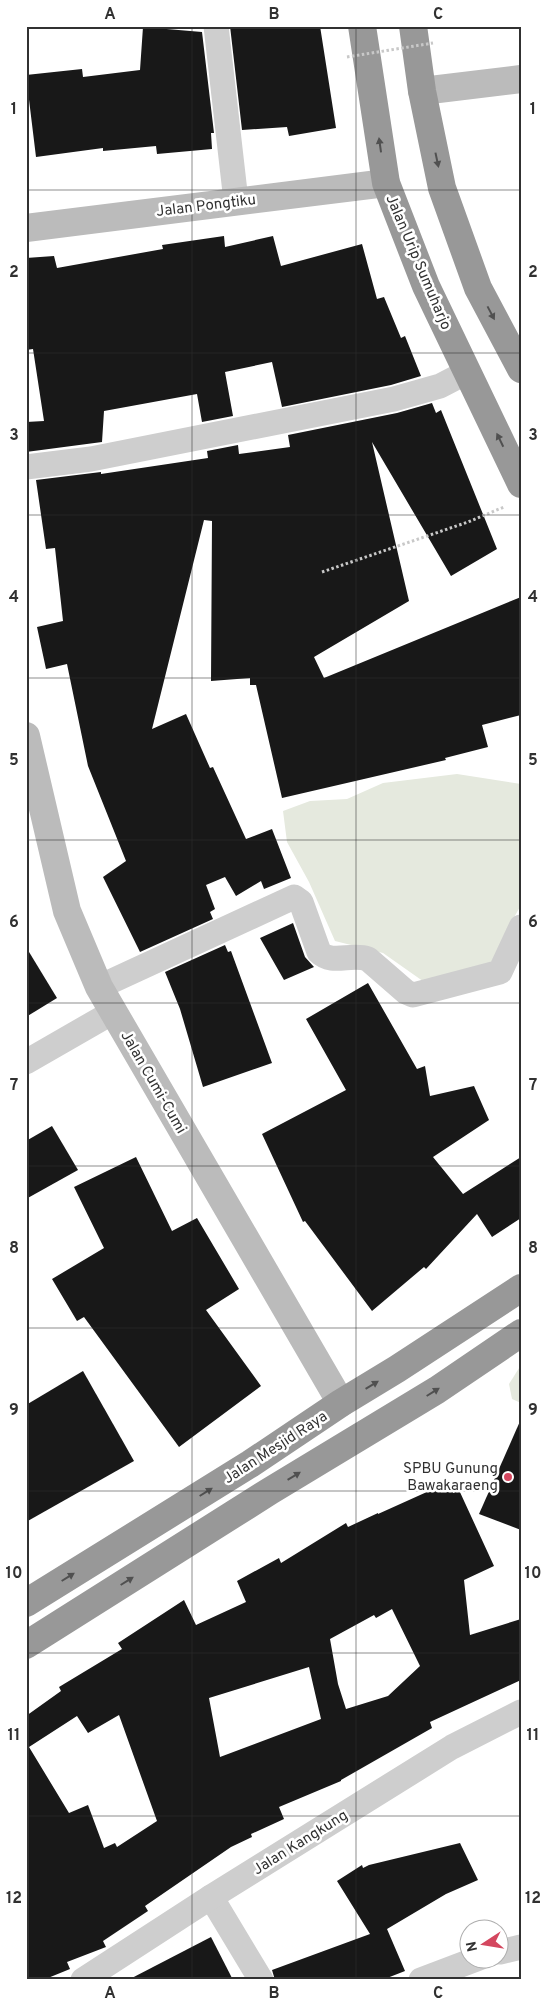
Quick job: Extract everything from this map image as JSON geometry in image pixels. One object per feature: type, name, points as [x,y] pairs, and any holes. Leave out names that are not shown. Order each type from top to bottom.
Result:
[{"type":"highway","name":"Jalan Urip Sumuharjo","points":[[362,26],[386,183],[426,286],[467,372],[516,494]]},
{"type":"highway","points":[[423,34],[422,91],[442,188],[478,288],[521,369]]},
{"type":"highway","name":"Jalan Mesjid Raya","points":[[26,1603],[250,1464],[341,1403],[521,1288]]},
{"type":"highway","points":[[26,1645],[270,1491],[437,1390],[521,1333]]},
{"type":"highway","points":[[250,1464],[270,1491]]},
{"type":"street","points":[[216,26],[236,202]]},
{"type":"street","points":[[422,91],[521,79]]},
{"type":"street","name":"Jalan Pongtiku","points":[[26,228],[386,183]]},
{"type":"street","points":[[26,467],[91,459],[394,399],[440,386],[467,372]]},
{"type":"street","name":"Jalan Cumi-Cumi","points":[[26,736],[67,911],[100,987],[341,1403]]},
{"type":"street","points":[[100,987],[294,896],[301,902],[319,952],[324,957],[331,959],[361,956],[368,959],[406,992],[413,995],[500,972],[521,927]]},
{"type":"street","points":[[26,1062],[113,1012]]},
{"type":"street","name":"Jalan Kangkung","points":[[83,1980],[452,1747],[521,1712]]},
{"type":"street","points":[[211,1898],[261,1980]]},
{"type":"street","points":[[421,1980],[460,1965]]},
{"type":"path","points":[[347,57],[423,34]]},
{"type":"path","points":[[322,572],[468,522],[516,494]]},
{"type":"shaded area","points":[[457,774],[521,784],[521,905],[512,921],[497,963],[427,984],[383,953],[335,941],[309,882],[287,842],[283,811],[310,801],[347,799],[383,783]]},
{"type":"shaded area","points":[[521,1365],[521,1403],[512,1399],[509,1384]]},
{"type":"building","points":[[230,26],[320,26],[336,128],[289,136],[287,127],[242,130]]},
{"type":"building","points":[[143,27],[202,32],[214,133],[211,133],[212,149],[157,154],[156,146],[103,151],[103,148],[36,157],[26,75],[82,69],[83,77],[140,70]]},
{"type":"building","points":[[224,236],[225,247],[273,236],[281,266],[362,244],[377,299],[384,297],[401,338],[405,336],[421,376],[391,385],[282,407],[272,362],[225,372],[233,416],[202,422],[197,394],[104,411],[102,442],[26,452],[26,422],[44,421],[33,349],[26,350],[26,258],[54,256],[57,268],[163,249],[162,245]]},
{"type":"building","points":[[432,403],[436,413],[441,410],[497,549],[451,576],[372,442],[409,601],[314,657],[324,678],[521,597],[521,715],[482,725],[488,747],[445,758],[446,760],[282,798],[256,685],[250,685],[250,678],[211,681],[212,521],[204,520],[152,729],[186,714],[210,768],[213,767],[246,839],[272,829],[291,878],[264,889],[261,881],[236,896],[225,877],[206,885],[215,909],[210,912],[213,919],[140,952],[103,877],[126,861],[88,766],[67,664],[46,669],[37,627],[63,621],[55,548],[46,549],[36,480],[101,472],[101,474],[208,458],[207,451],[238,445],[239,454],[290,447],[288,435],[397,413]]},
{"type":"building","points":[[293,923],[305,957],[314,967],[284,980],[260,938]]},
{"type":"building","points":[[225,945],[228,952],[231,951],[272,1063],[203,1087],[180,1009],[165,972]]},
{"type":"building","points":[[26,947],[57,998],[26,1017]]},
{"type":"building","points":[[368,983],[417,1069],[425,1066],[430,1096],[474,1086],[489,1120],[433,1157],[463,1194],[521,1157],[521,1218],[492,1237],[477,1214],[426,1269],[424,1267],[372,1311],[305,1221],[303,1222],[262,1134],[346,1090],[306,1019]]},
{"type":"building","points":[[52,1126],[78,1170],[26,1199],[26,1141]]},
{"type":"building","points":[[136,1157],[172,1231],[197,1218],[239,1289],[206,1310],[261,1386],[179,1447],[84,1317],[77,1321],[52,1279],[104,1248],[74,1187]]},
{"type":"building","points":[[83,1371],[134,1461],[26,1522],[26,1405]]},
{"type":"building","name":"SPBU Gunung Bawakaraeng","points":[[521,1419],[521,1530],[479,1514]]},
{"type":"building","points":[[449,1482],[453,1493],[459,1490],[494,1566],[464,1580],[470,1635],[521,1619],[521,1680],[430,1722],[432,1728],[341,1781],[279,1807],[284,1819],[251,1834],[252,1837],[231,1847],[145,1906],[148,1911],[103,1941],[106,1947],[67,1962],[70,1969],[43,1980],[26,1980],[26,1716],[61,1691],[59,1687],[122,1649],[118,1643],[184,1600],[196,1625],[246,1602],[237,1581],[279,1558],[281,1563],[346,1523],[348,1527]],"holes":[[[392,1609],[420,1666],[388,1696],[346,1709],[338,1684],[330,1639],[374,1615],[376,1618]],[[309,1667],[321,1719],[220,1757],[209,1698]],[[119,1715],[157,1821],[117,1847],[115,1843],[104,1848],[88,1805],[69,1813],[29,1747],[77,1716],[88,1733]]]},
{"type":"building","points":[[460,1843],[478,1880],[446,1894],[387,1929],[405,1971],[382,1980],[275,1980],[272,1970],[370,1934],[337,1881],[362,1865],[363,1868]]},
{"type":"building","points":[[211,1937],[233,1980],[128,1980]]},
{"type":"place","name":"SPBU Gunung Bawakaraeng","points":[[508,1477]]}]
